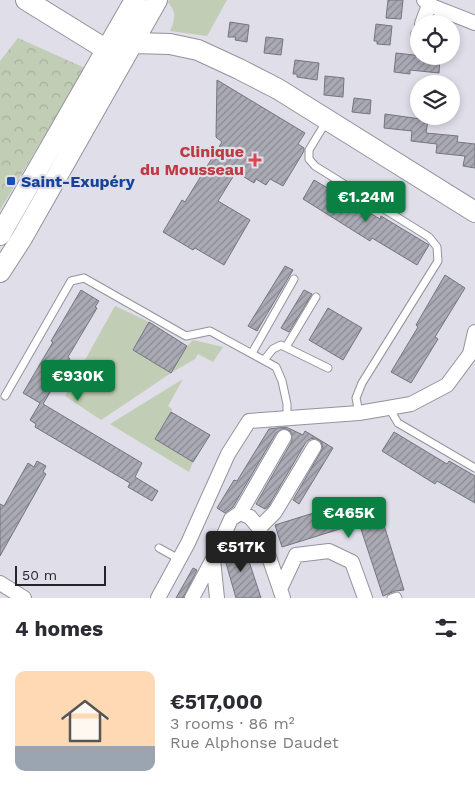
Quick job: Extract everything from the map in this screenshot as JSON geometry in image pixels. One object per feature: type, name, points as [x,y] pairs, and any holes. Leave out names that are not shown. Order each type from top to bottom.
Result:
[{"type":"main road","points":[[26,0],[107,50],[116,72]]},
{"type":"main road","points":[[0,235],[135,0]]},
{"type":"main road","points":[[0,272],[22,238],[157,0]]},
{"type":"main road","points":[[123,22],[132,43]]},
{"type":"main road","points":[[107,50],[132,43],[170,44],[198,50],[278,89],[475,212]]},
{"type":"street","points":[[424,15],[426,2],[475,23]]},
{"type":"street","points":[[158,598],[179,559],[228,454],[249,421],[359,413],[411,404],[447,385],[470,354],[475,332]]},
{"type":"street","points":[[192,598],[213,559],[231,519],[240,513],[284,437]]},
{"type":"street","points":[[259,528],[275,512],[314,447]]},
{"type":"street","points":[[240,513],[250,517],[259,528],[281,593]]},
{"type":"street","points":[[281,593],[296,555],[329,551],[352,562],[365,598]]},
{"type":"street","points":[[213,559],[217,598]]},
{"type":"street","points":[[0,583],[24,598]]},
{"type":"lane","points":[[327,120],[309,150],[309,159],[314,166],[429,237],[437,247],[438,261],[362,383],[356,398],[359,413]]},
{"type":"lane","points":[[5,396],[71,281],[84,278],[186,336],[210,330],[276,366],[282,381],[287,404],[287,418]]},
{"type":"lane","points":[[252,353],[294,279]]},
{"type":"lane","points":[[286,347],[316,297]]},
{"type":"lane","points":[[264,360],[273,348],[280,344],[328,368]]},
{"type":"lane","points":[[389,408],[398,422],[475,468]]},
{"type":"lane","points":[[159,548],[179,559]]},
{"type":"lane","points":[[391,598],[397,596],[398,598]]},
{"type":"green space","points":[[169,0],[227,0],[207,36],[170,31],[174,16],[173,9],[168,2]]},
{"type":"green space","points":[[18,38],[85,68],[0,210],[0,61]]},
{"type":"green space","points":[[115,306],[149,322],[133,350],[171,372],[187,346],[193,340],[223,347],[213,362],[198,354],[195,359],[101,420],[65,396]]},
{"type":"green space","points":[[183,379],[168,406],[172,409],[171,412],[155,439],[193,462],[189,472],[110,424]]},
{"type":"building","points":[[388,0],[403,0],[401,19],[386,18]]},
{"type":"building","points":[[230,22],[249,25],[247,42],[235,40],[236,37],[228,37]]},
{"type":"building","points":[[376,24],[392,26],[390,45],[377,44],[377,41],[374,41]]},
{"type":"building","points":[[266,37],[283,39],[281,55],[264,53]]},
{"type":"building","points":[[396,53],[410,55],[410,65],[440,65],[439,73],[410,70],[410,74],[394,72]]},
{"type":"building","points":[[295,60],[319,63],[317,80],[297,77],[297,74],[293,74]]},
{"type":"building","points":[[325,76],[344,78],[343,97],[324,95]]},
{"type":"building","name":"Clinique du Mousseau","points":[[217,80],[305,133],[298,144],[304,148],[304,151],[283,186],[270,179],[266,185],[256,179],[254,183],[236,172],[218,201],[250,220],[224,265],[195,248],[193,250],[163,232],[182,200],[185,202],[222,142],[216,137]]},
{"type":"building","points":[[354,98],[371,100],[370,114],[352,112]]},
{"type":"building","points":[[385,114],[410,117],[410,125],[427,125],[426,133],[458,136],[457,142],[475,144],[475,168],[463,166],[465,156],[436,153],[437,144],[411,141],[412,131],[384,128]]},
{"type":"building","points":[[314,180],[380,219],[381,216],[429,245],[417,265],[372,238],[370,241],[303,199]]},
{"type":"building","points":[[285,266],[293,270],[257,331],[248,326]]},
{"type":"building","points":[[445,275],[465,288],[435,337],[438,339],[411,383],[391,372],[418,327],[416,325]]},
{"type":"building","points":[[81,290],[99,301],[95,307],[97,308],[43,404],[142,463],[135,477],[158,491],[152,501],[128,487],[130,483],[35,427],[36,424],[30,420],[40,403],[23,393]]},
{"type":"building","points":[[304,290],[312,294],[289,332],[281,328]]},
{"type":"building","points":[[328,308],[362,328],[343,360],[309,340]]},
{"type":"building","points":[[149,322],[187,346],[171,373],[133,350]]},
{"type":"building","points":[[171,412],[210,435],[193,462],[155,439]]},
{"type":"building","points":[[286,427],[303,435],[305,431],[333,448],[299,504],[293,500],[323,448],[321,442],[315,438],[306,442],[268,507],[265,509],[256,504],[292,441],[291,432],[284,428],[276,433],[233,507],[225,513],[217,508],[234,480],[237,481],[269,429]]},
{"type":"building","points":[[394,432],[447,464],[449,461],[475,476],[475,503],[437,481],[435,484],[382,451]]},
{"type":"building","points":[[37,461],[46,466],[43,472],[46,474],[0,556],[0,504],[4,506],[28,463],[34,467]]},
{"type":"building","points":[[352,501],[358,519],[380,512],[404,590],[395,591],[383,596],[359,523],[282,547],[275,525]]},
{"type":"building","points":[[243,543],[261,598],[236,598],[224,556],[227,548]]},
{"type":"building","points":[[193,568],[197,570],[183,598],[176,598]]},
{"type":"place","name":"Clinique du Mousseau","points":[[255,160]]},
{"type":"place","name":"Saint-Exupéry","points":[[11,181]]}]
